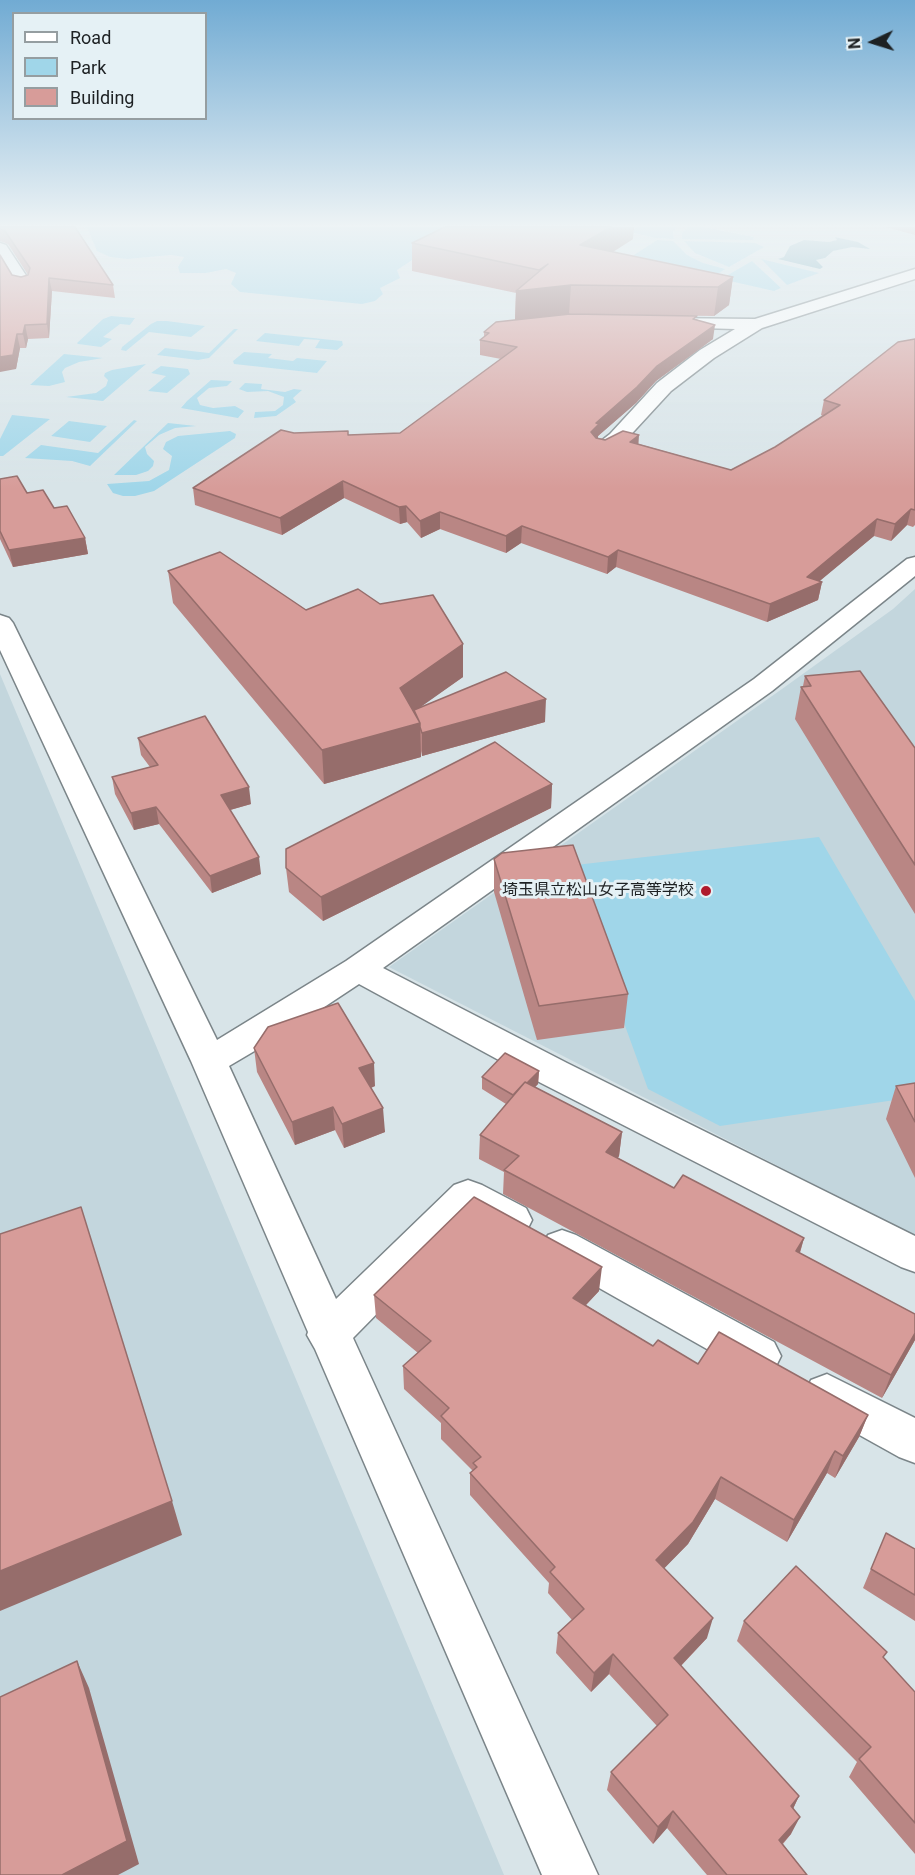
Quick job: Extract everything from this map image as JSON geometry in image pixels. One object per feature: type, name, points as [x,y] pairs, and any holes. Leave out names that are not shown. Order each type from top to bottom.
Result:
[{"type":"street","points":[[603,448],[616,438],[664,387],[707,354],[756,324],[786,314]]},
{"type":"street","points":[[655,322],[756,324]]},
{"type":"street","points":[[209,1061],[273,1024],[358,969],[763,685],[915,564]]},
{"type":"street","points":[[0,623],[209,1061],[328,1335],[570,1875]]},
{"type":"street","points":[[358,969],[554,1073],[915,1255]]},
{"type":"street","points":[[328,1335],[468,1196],[915,1442]]},
{"type":"shaded area","name":"埼玉県立松山女子高等学校","points":[[915,589],[915,1236],[389,967],[782,689],[893,609]]},
{"type":"shaded area","points":[[0,674],[504,1875],[0,1875]]},
{"type":"green space","points":[[111,316],[135,318],[130,325],[120,324],[103,337],[112,339],[101,347],[77,343],[103,319]]},
{"type":"green space","points":[[157,321],[205,326],[191,337],[149,332],[126,351],[121,350]]},
{"type":"green space","points":[[234,329],[238,329],[209,358],[198,360],[157,355],[165,348],[209,353]]},
{"type":"green space","points":[[265,333],[342,341],[343,345],[337,350],[315,348],[320,340],[304,339],[299,346],[256,341]]},
{"type":"green space","points":[[244,352],[272,354],[268,358],[293,361],[297,358],[327,361],[317,373],[234,364],[233,361]]},
{"type":"green space","points":[[64,354],[103,358],[79,362],[65,368],[62,372],[65,382],[49,386],[30,385]]},
{"type":"green space","points":[[146,364],[103,401],[66,397],[96,393],[106,386],[108,380],[104,376],[105,373]]},
{"type":"green space","points":[[161,366],[188,369],[190,374],[167,393],[148,391],[166,376],[151,373]]},
{"type":"green space","points":[[211,380],[232,381],[227,386],[209,388],[197,398],[200,405],[213,408],[235,406],[244,411],[238,418],[181,408]]},
{"type":"green space","points":[[245,383],[262,384],[261,389],[285,392],[294,389],[302,390],[293,398],[296,402],[276,416],[254,418],[255,412],[275,411],[283,405],[284,397],[268,391],[247,392],[239,389]]},
{"type":"green space","points":[[12,415],[50,419],[0,456],[0,439]]},
{"type":"green space","points":[[134,420],[137,421],[90,466],[72,461],[25,458],[41,445],[98,453]]},
{"type":"green space","points":[[69,421],[107,426],[90,442],[51,436]]},
{"type":"green space","points":[[168,423],[196,426],[175,428],[159,435],[145,447],[147,454],[154,461],[148,471],[136,475],[114,475]]},
{"type":"green space","points":[[230,431],[236,434],[235,438],[154,491],[135,496],[123,496],[113,493],[107,484],[149,481],[169,470],[172,456],[163,449],[166,442],[178,436]]},
{"type":"green space","points":[[819,837],[915,1001],[915,1097],[720,1126],[648,1089],[567,866]]},
{"type":"building","points":[[0,314],[47,314],[47,324],[25,325],[23,334],[17,334],[13,355],[0,357]]},
{"type":"building","points":[[565,314],[602,314],[697,316],[693,319],[715,325],[657,366],[596,423],[599,424],[591,432],[596,438],[605,440],[623,431],[639,435],[630,442],[731,470],[775,447],[840,405],[824,400],[898,342],[915,339],[915,510],[911,509],[895,524],[877,519],[807,577],[822,582],[770,604],[618,550],[608,557],[522,526],[506,536],[440,512],[420,521],[406,506],[399,507],[343,481],[280,518],[193,488],[281,430],[294,433],[348,431],[348,435],[400,433],[517,347],[480,340],[489,333],[484,332],[496,322]]},
{"type":"building","points":[[17,476],[27,493],[43,490],[54,508],[67,506],[85,538],[9,550],[0,531],[0,479]]},
{"type":"building","points":[[220,552],[306,610],[358,589],[380,604],[433,595],[463,644],[400,688],[420,723],[322,750],[168,571]]},
{"type":"building","points":[[860,671],[915,748],[915,865],[801,687],[811,686],[805,676]]},
{"type":"building","points":[[506,672],[546,699],[422,733],[414,710]]},
{"type":"building","points":[[205,716],[249,787],[221,795],[259,857],[210,876],[156,807],[131,813],[112,777],[158,765],[138,738]]},
{"type":"building","points":[[495,742],[552,784],[321,897],[286,868],[286,849]]},
{"type":"building","points":[[573,845],[628,994],[539,1006],[494,859],[502,853]]},
{"type":"building","points":[[338,1003],[374,1063],[359,1068],[383,1108],[342,1124],[333,1107],[292,1122],[254,1048],[268,1027]]},
{"type":"building","points":[[505,1053],[539,1071],[513,1095],[482,1077]]},
{"type":"building","points":[[525,1082],[622,1132],[606,1152],[674,1188],[683,1175],[804,1238],[796,1251],[915,1314],[915,1333],[891,1375],[504,1170],[519,1156],[480,1135]]},
{"type":"building","points":[[915,1083],[915,1122],[896,1086]]},
{"type":"building","points":[[474,1197],[602,1267],[573,1298],[653,1346],[658,1340],[698,1364],[719,1332],[868,1415],[843,1456],[835,1451],[794,1520],[721,1477],[693,1522],[656,1560],[713,1618],[674,1658],[799,1796],[791,1806],[800,1817],[779,1840],[807,1875],[727,1875],[673,1811],[658,1827],[611,1772],[668,1715],[613,1654],[594,1673],[558,1633],[584,1609],[550,1572],[555,1567],[470,1473],[477,1467],[473,1463],[481,1457],[441,1416],[449,1408],[403,1366],[431,1341],[374,1295]]},
{"type":"building","points":[[81,1207],[172,1501],[0,1571],[0,1234]]},
{"type":"building","points":[[886,1533],[915,1549],[915,1595],[871,1569]]},
{"type":"building","points":[[796,1566],[887,1652],[883,1657],[915,1692],[915,1823],[859,1759],[871,1747],[744,1621]]},
{"type":"building","points":[[77,1661],[127,1841],[62,1875],[0,1875],[0,1697]]},
{"type":"place","name":"埼玉県立松山女子高等学校","points":[[706,891]]}]
